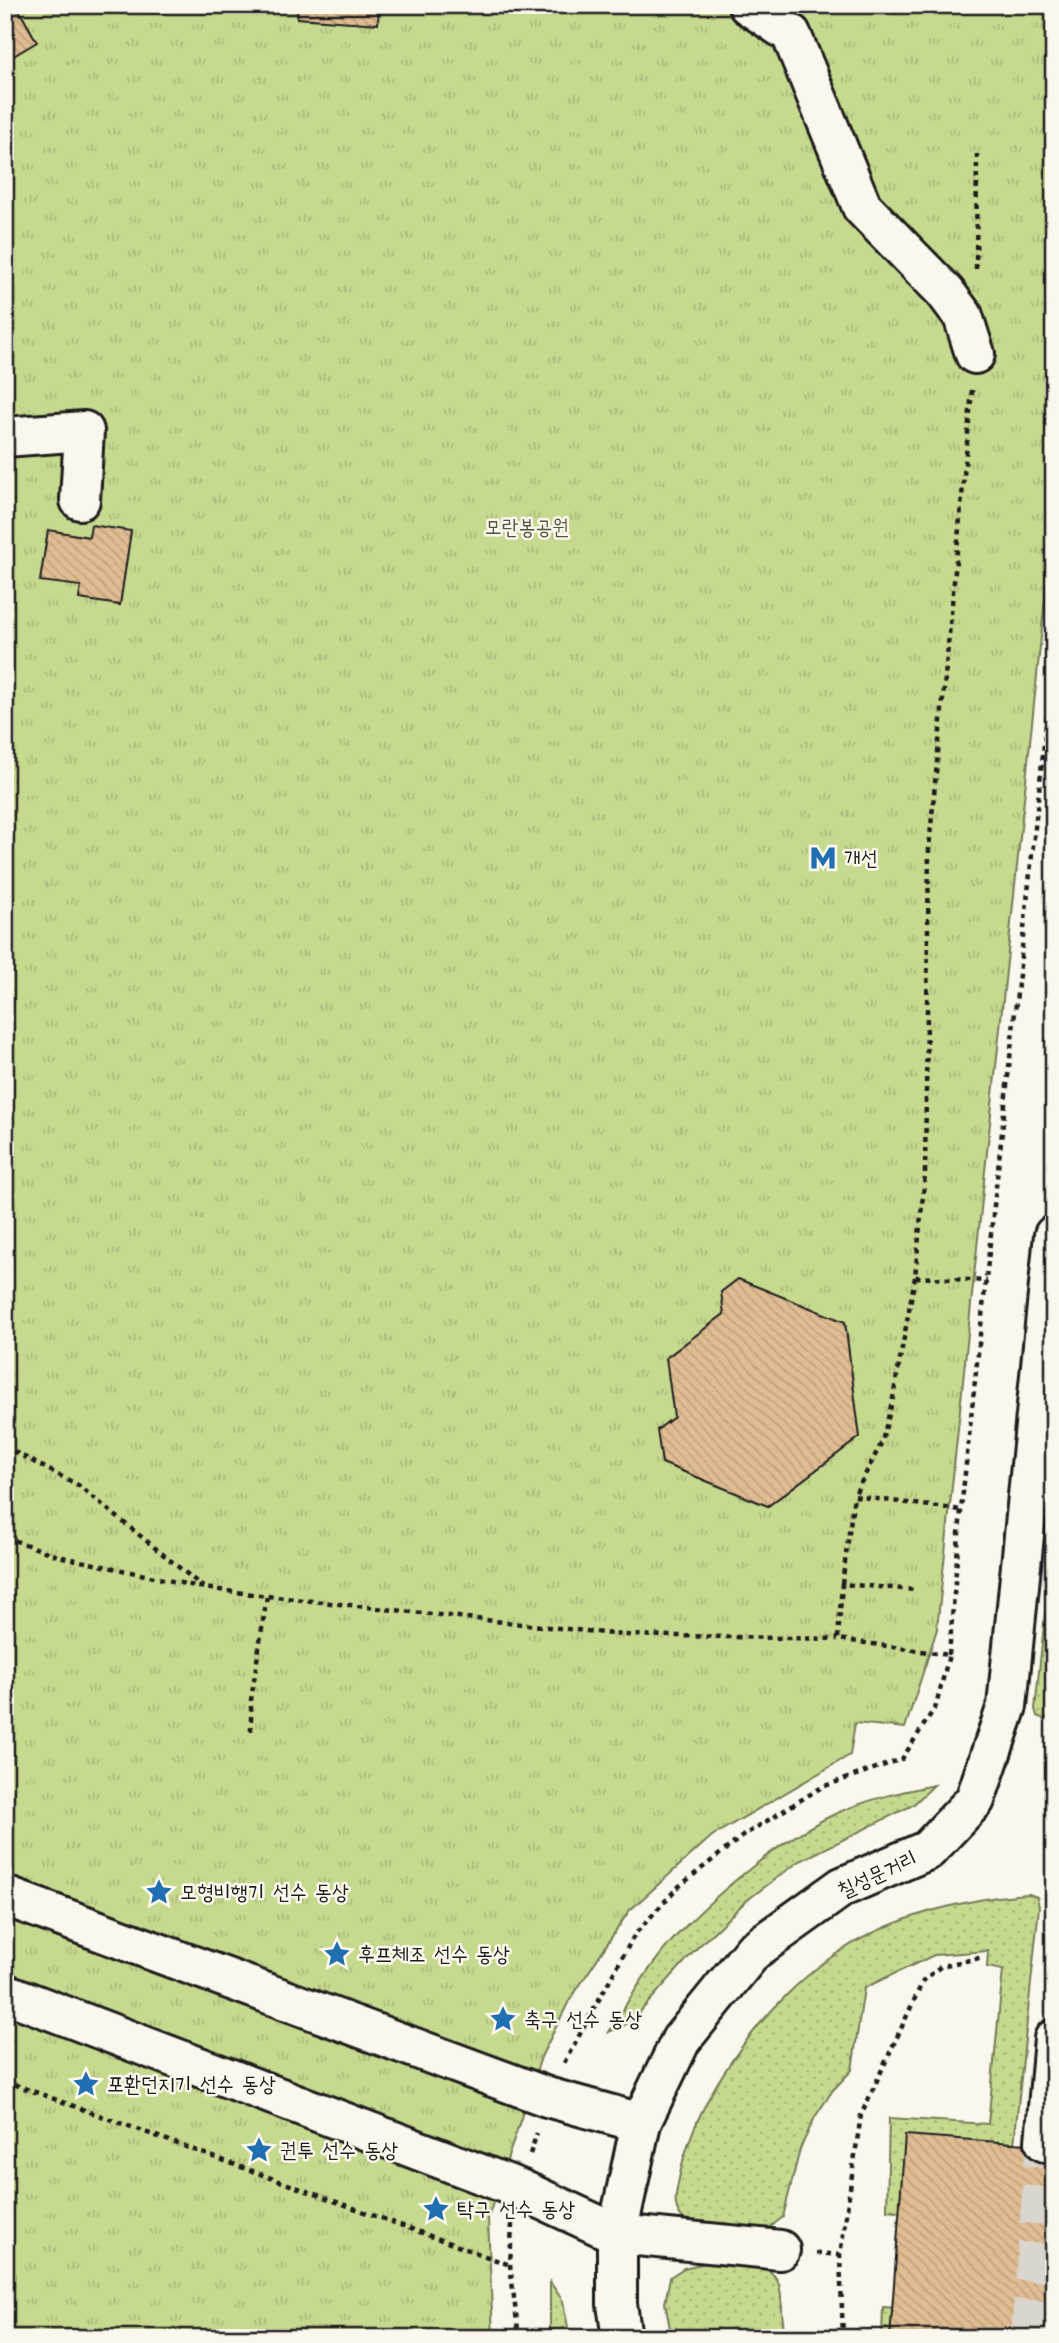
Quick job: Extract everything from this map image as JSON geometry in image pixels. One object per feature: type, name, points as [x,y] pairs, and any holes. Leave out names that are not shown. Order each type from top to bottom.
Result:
[{"type":"main road","points":[[748,5],[791,34],[862,207],[945,292],[963,316],[975,355]]},
{"type":"main road","points":[[5,437],[85,431],[80,500]]},
{"type":"main road","name":"칠성문거리","points":[[622,2338],[617,2304],[617,2234],[641,2123],[681,2040],[753,1951],[842,1887],[928,1850],[975,1800],[1007,1706],[1054,1235]]},
{"type":"main road","points":[[5,1896],[547,2097],[641,2123]]},
{"type":"main road","points":[[5,1993],[520,2189],[617,2234],[780,2250]]},
{"type":"main road","points":[[1045,2142],[1054,2039]]},
{"type":"path","points":[[976,274],[977,154]]},
{"type":"path","points":[[838,1639],[842,1584],[854,1496],[882,1442],[894,1398],[915,1277],[925,1175],[929,848],[975,355]]},
{"type":"path","points":[[519,2338],[510,2265],[512,2225],[520,2189],[547,2097],[586,2019],[629,1943],[677,1888],[744,1835],[822,1787],[902,1759],[936,1706],[949,1656],[961,1510],[1054,652]]},
{"type":"path","points":[[915,1277],[987,1281]]},
{"type":"path","points":[[5,1447],[78,1485],[204,1588]]},
{"type":"path","points":[[854,1496],[961,1510]]},
{"type":"path","points":[[5,1537],[58,1556],[204,1588],[622,1635],[838,1639],[949,1656]]},
{"type":"path","points":[[842,1584],[916,1590]]},
{"type":"path","points":[[251,1731],[251,1700],[267,1595]]},
{"type":"path","points":[[843,2338],[840,2255],[861,2115],[923,1981],[941,1966],[984,1957]]},
{"type":"path","points":[[5,2081],[510,2265]]},
{"type":"green space","name":"모란봉공원","points":[[5,5],[1054,5],[1054,513],[937,1629],[905,1728],[855,1723],[850,1755],[712,1836],[629,1911],[568,2003],[541,2057],[488,2218],[493,2338],[5,2338]]},
{"type":"green space","points":[[1054,1531],[1054,1706],[1050,1717],[1044,1719],[1037,1716],[1035,1709]]},
{"type":"green space","points":[[934,1785],[913,1805],[798,1862],[746,1901],[697,1948],[631,2022],[609,2032],[642,1980],[670,1943],[714,1899],[774,1850],[816,1824],[849,1808]]},
{"type":"green space","points":[[1029,1894],[1037,1897],[1039,1907],[1012,2163],[917,2213],[887,2210],[889,2118],[988,2124],[1003,1970],[987,1967],[988,1951],[934,1955],[864,1988],[852,2070],[833,2090],[815,2117],[800,2149],[783,2217],[764,2232],[687,2222],[682,2217],[676,2206],[677,2188],[689,2143],[702,2111],[741,2048],[789,1992],[842,1950],[885,1927],[956,1905]]},
{"type":"green space","points":[[710,2262],[752,2264],[770,2272],[780,2289],[786,2338],[672,2338],[665,2303],[670,2277],[684,2268]]},
{"type":"green space","points":[[550,2282],[563,2301],[570,2338],[550,2338]]},
{"type":"green space","points":[[883,2307],[910,2309],[909,2338],[882,2338]]},
{"type":"building","points":[[16,5],[37,42],[5,61],[5,11]]},
{"type":"building","points":[[298,5],[379,5],[378,24],[297,18]]},
{"type":"building","points":[[91,525],[131,531],[120,605],[79,599],[81,586],[40,581],[48,530],[89,537]]},
{"type":"building","points":[[738,1279],[845,1322],[860,1437],[768,1506],[662,1463],[657,1430],[674,1417],[666,1358],[724,1314],[721,1292]]},
{"type":"building","points":[[905,2135],[1054,2146],[1054,2338],[890,2338]]},
{"type":"tunnel","points":[[1030,2338],[1045,2142]]},
{"type":"place","name":"개선","points":[[823,858]]},
{"type":"place","name":"모형비행기 선수 동상","points":[[159,1892]]},
{"type":"place","name":"후프체조 선수 동상","points":[[337,1954]]},
{"type":"place","name":"축구 선수 동상","points":[[503,2019]]},
{"type":"place","name":"포환던지기 선수 동상","points":[[86,2084]]},
{"type":"place","name":"권투 선수 동상","points":[[259,2150]]},
{"type":"place","name":"탁구 선수 동상","points":[[436,2209]]}]
